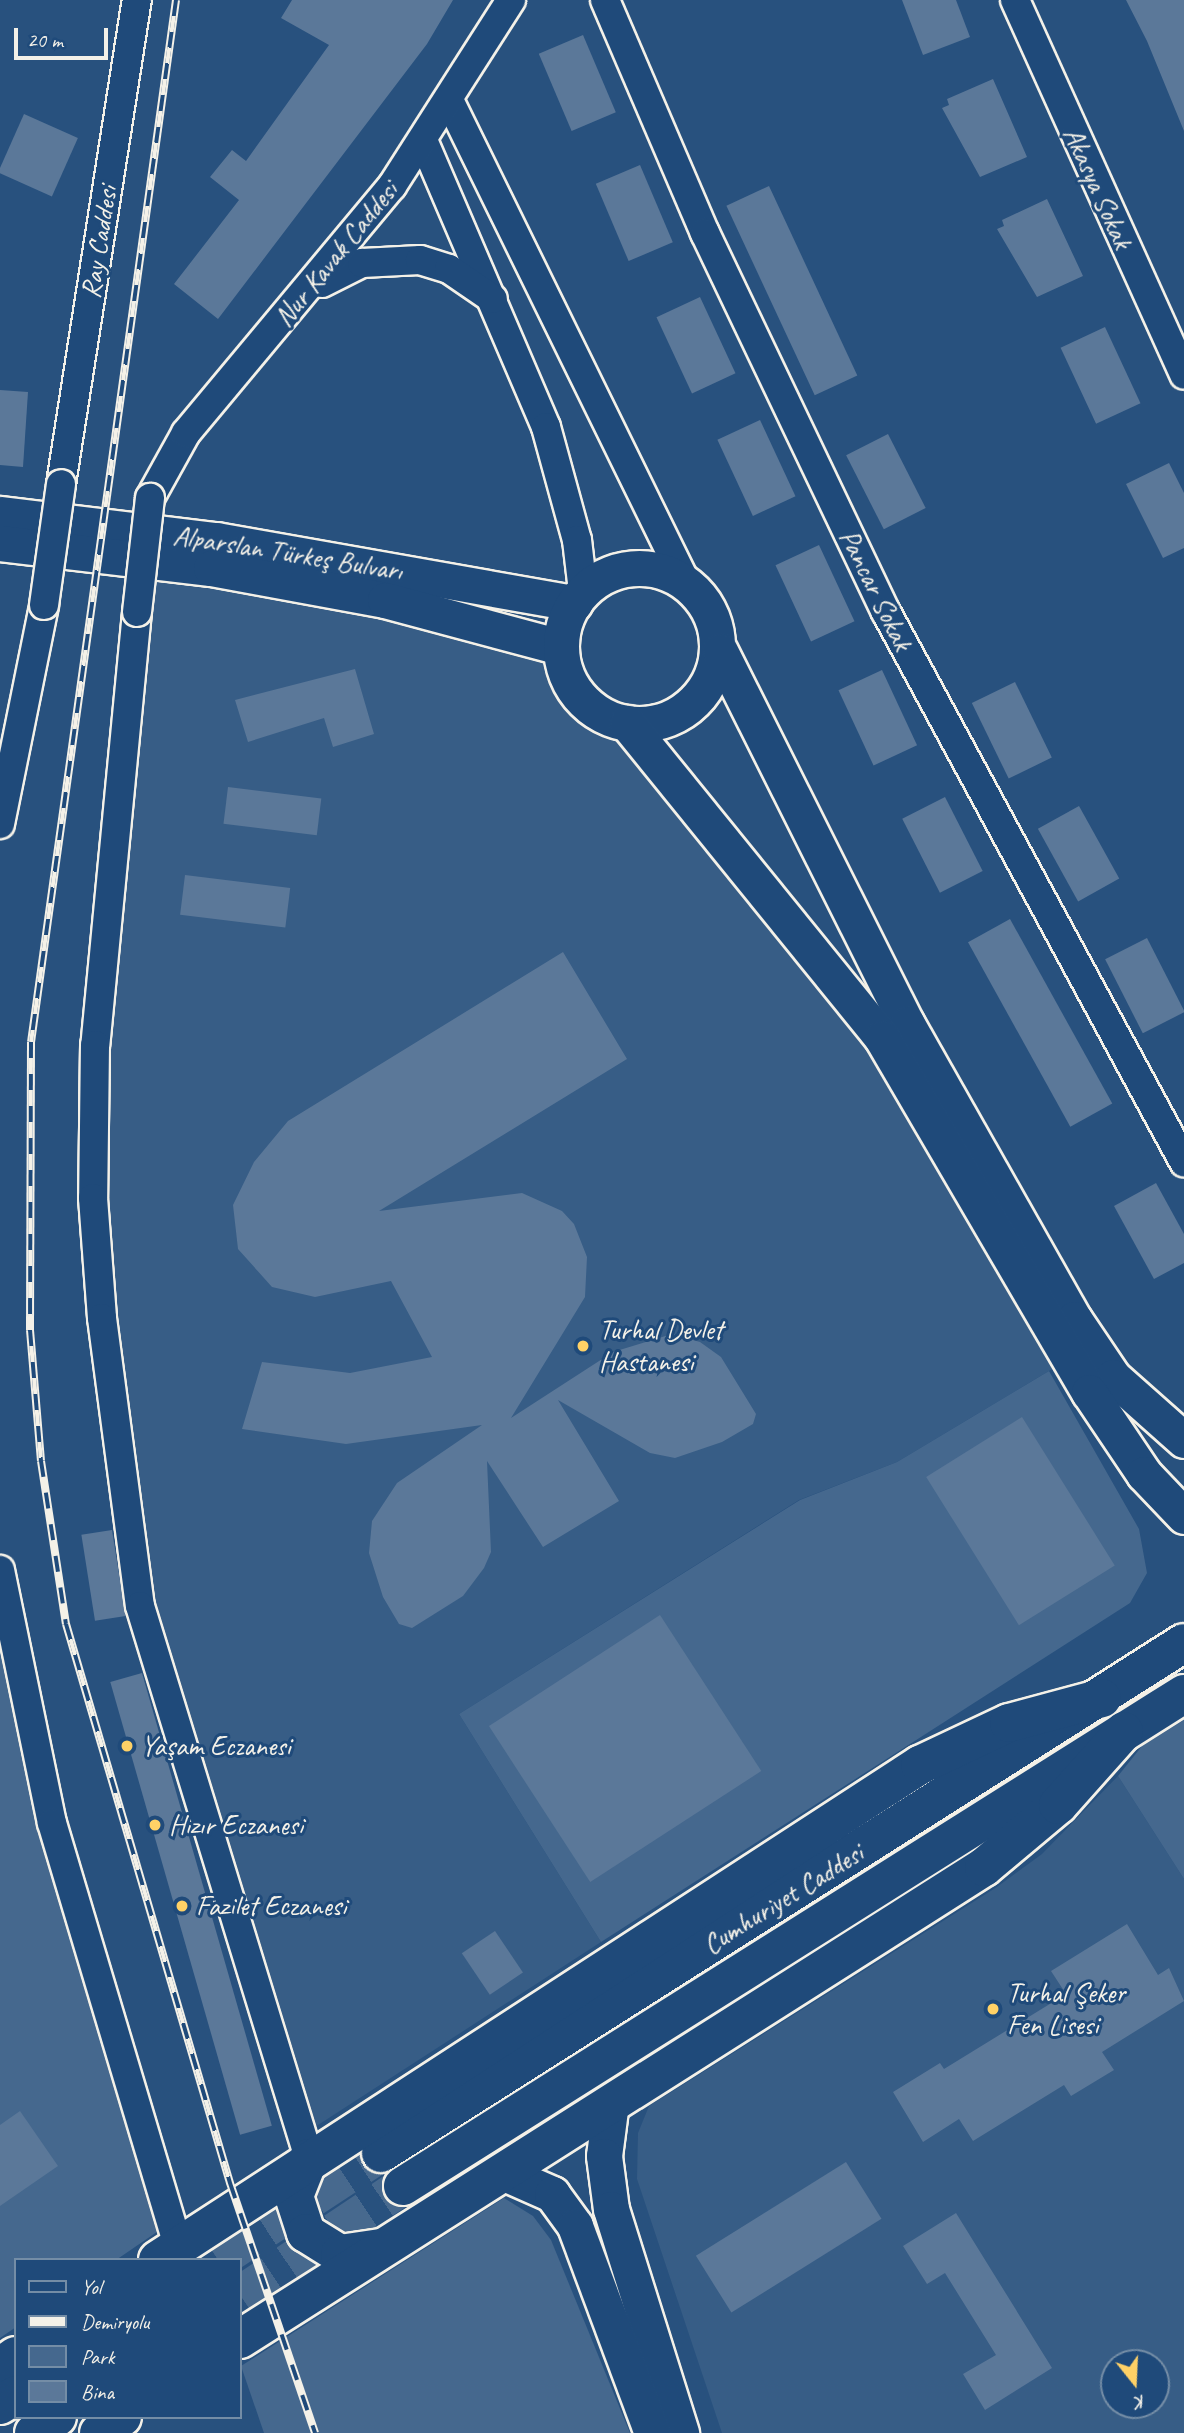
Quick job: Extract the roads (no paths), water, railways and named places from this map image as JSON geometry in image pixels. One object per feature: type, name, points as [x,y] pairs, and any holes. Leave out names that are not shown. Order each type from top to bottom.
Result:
[{"type":"highway","name":"Cumhuriyet Caddesi","points":[[381,2152],[1102,1698],[1184,1643]]},
{"type":"highway","name":"Cumhuriyet Caddesi","points":[[404,2186],[1184,1693]]},
{"type":"highway","points":[[168,2253],[309,2158],[920,1765],[1009,1723],[1102,1698]]},
{"type":"highway","points":[[242,2338],[995,1860],[1058,1805],[1124,1731]]},
{"type":"highway","points":[[309,2158],[294,2196],[306,2233],[340,2253],[382,2248]]},
{"type":"highway","points":[[34,2433],[54,2419]]},
{"type":"highway","points":[[99,2433],[119,2419]]},
{"type":"street","name":"Ray Caddesi","points":[[0,824],[44,605],[138,0]]},
{"type":"street","name":"Nur Kavak Caddesi","points":[[142,560],[150,498],[186,433],[311,290],[423,140],[510,0]]},
{"type":"street","name":"Pancar Sokak","points":[[605,0],[705,233],[886,612],[1184,1162]]},
{"type":"street","name":"Akasya Sokak","points":[[1015,0],[1184,375]]},
{"type":"street","points":[[449,100],[906,1024],[1074,1319],[1113,1377],[1184,1440]]},
{"type":"street","points":[[423,140],[496,302],[547,427],[577,540],[579,597],[561,647],[568,677],[586,703],[627,723],[882,1038],[1089,1392],[1144,1474],[1184,1516]]},
{"type":"street","points":[[311,290],[362,263],[420,260],[457,273],[496,302]]},
{"type":"street","name":"Alparslan Türkeş Bulvarı","points":[[0,514],[216,540],[579,597]]},
{"type":"street","name":"Alparslan Türkeş Bulvarı","points":[[0,543],[142,560],[385,600],[561,647]]},
{"type":"street","points":[[142,560],[95,1045],[93,1198],[102,1318],[140,1606],[309,2158]]},
{"type":"street","points":[[579,597],[632,567],[684,579]]},
{"type":"street","points":[[627,723],[656,723],[683,712],[705,692],[720,651]]},
{"type":"street","points":[[0,1570],[51,1823],[168,2253]]},
{"type":"street","points":[[611,2102],[604,2156],[611,2209],[681,2433]]},
{"type":"street","points":[[502,2172],[552,2194],[575,2226],[652,2433]]},
{"type":"tunnel","points":[[221,2258],[381,2153]]},
{"type":"tunnel","points":[[242,2294],[403,2186]]},
{"type":"railway","points":[[176,0],[31,1042],[30,1330],[41,1461],[66,1624],[230,2183],[315,2433]]},
{"type":"place","name":"Turhal Devlet Hastanesi","points":[[583,1346]]},
{"type":"place","name":"Yaşam Eczanesi","points":[[127,1746]]},
{"type":"place","name":"Hızır Eczanesi","points":[[155,1825]]},
{"type":"place","name":"Fazilet Eczanesi","points":[[182,1906]]},
{"type":"place","name":"Turhal Şeker Fen Lisesi","points":[[993,2009]]}]
